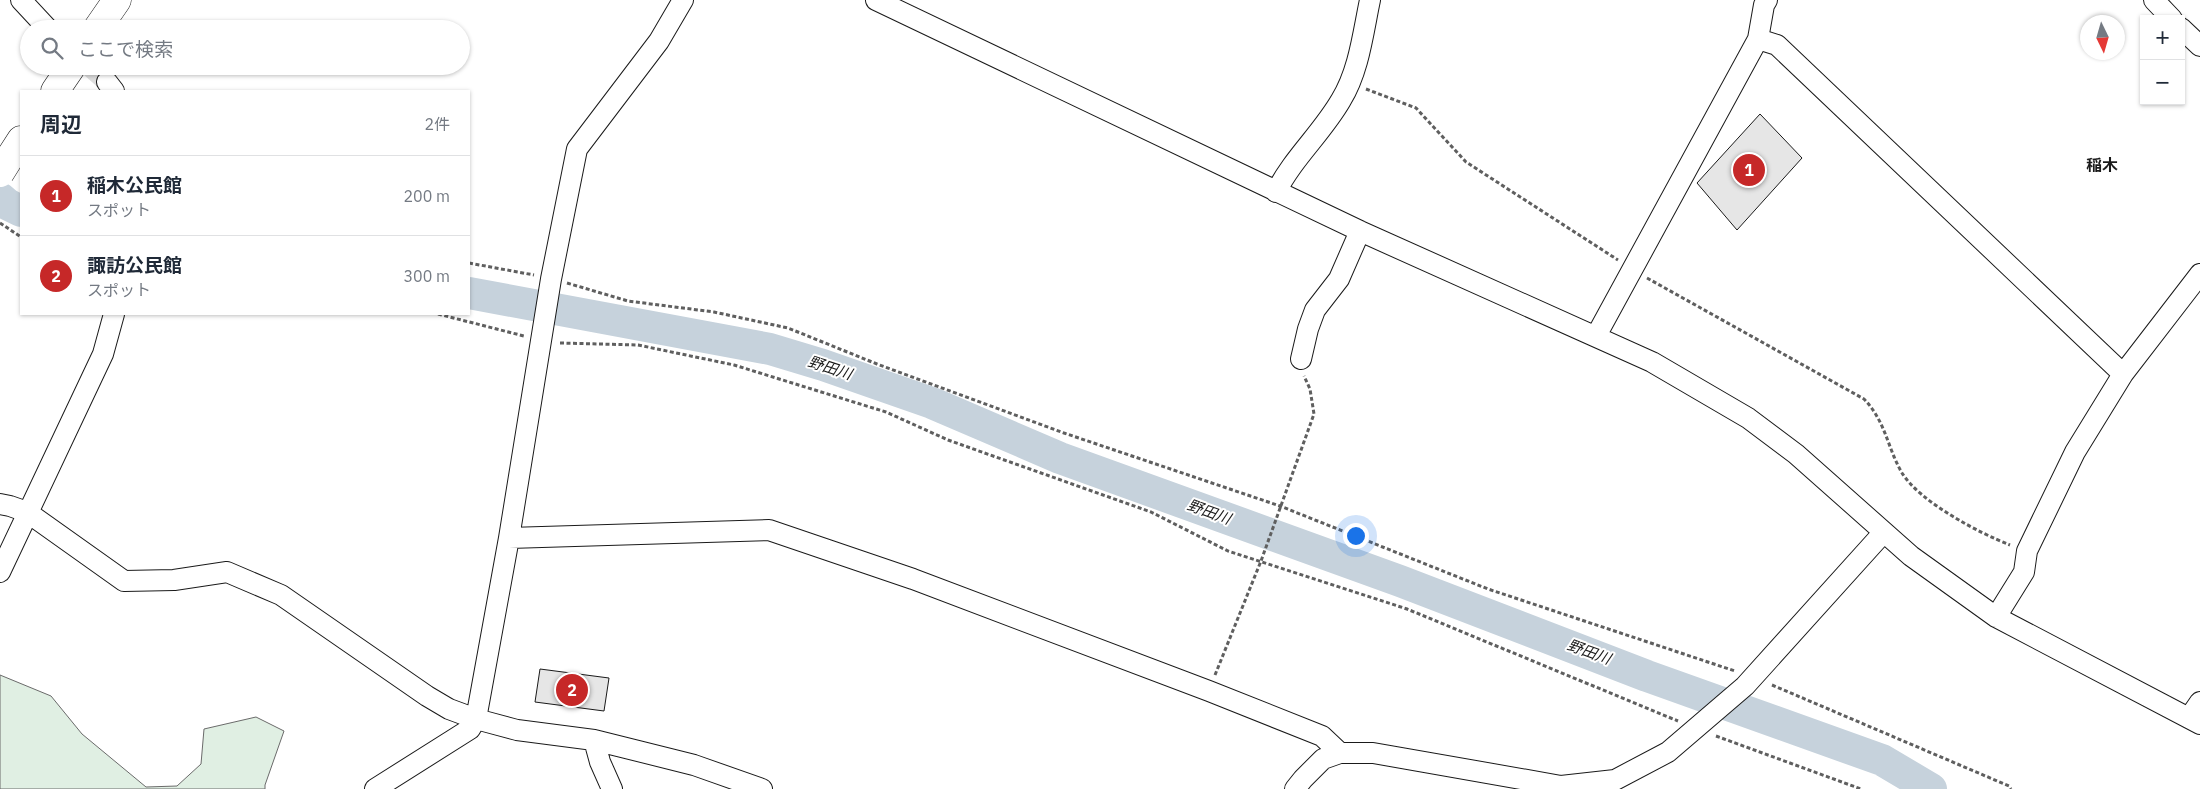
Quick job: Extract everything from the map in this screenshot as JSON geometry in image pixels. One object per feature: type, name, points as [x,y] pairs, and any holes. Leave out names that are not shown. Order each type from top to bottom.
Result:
[{"type":"highway","points":[[103,20],[117,0]]},
{"type":"highway","points":[[56,90],[66,75]]},
{"type":"street","points":[[21,0],[40,20]]},
{"type":"street","points":[[375,789],[470,729],[476,719],[509,538],[550,285],[577,149],[659,41],[683,0]]},
{"type":"street","points":[[876,0],[1276,192],[1652,362],[1748,418],[1796,454],[1911,556],[1996,617],[2194,721],[2200,702]]},
{"type":"street","points":[[1276,192],[1285,173],[1341,101],[1350,83],[1370,0]]},
{"type":"street","points":[[2154,0],[2168,15]]},
{"type":"street","points":[[1596,336],[1758,38],[1763,2]]},
{"type":"street","points":[[2185,32],[2200,46]]},
{"type":"street","points":[[1758,38],[1777,45],[2123,374]]},
{"type":"street","points":[[1301,359],[1308,329],[1316,310],[1339,279],[1360,231]]},
{"type":"street","points":[[1996,617],[2024,572],[2027,551],[2075,452],[2123,374],[2200,274]]},
{"type":"street","points":[[0,572],[103,354],[114,315]]},
{"type":"street","points":[[0,504],[27,512],[124,581],[174,580],[227,572],[281,595],[449,709],[476,719],[517,730],[594,740],[694,765],[762,789]]},
{"type":"street","points":[[509,538],[769,530],[913,579],[1322,736],[1340,753]]},
{"type":"street","points":[[1295,789],[1323,759],[1340,753],[1374,753],[1561,786],[1615,780],[1668,752],[1749,681],[1883,533]]},
{"type":"street","points":[[594,740],[600,762],[612,789]]},
{"type":"path","points":[[1350,83],[1416,108],[1466,162],[1632,270],[1864,399],[1876,412],[1902,473],[1913,487],[1931,502],[1988,536],[2027,551]]},
{"type":"path","points":[[0,223],[20,236]]},
{"type":"path","points":[[470,263],[550,285],[628,301],[714,312],[788,328],[877,364],[1064,433],[1280,506],[1488,589],[1749,681],[2009,786],[2011,789]]},
{"type":"path","points":[[443,315],[542,333],[558,343],[638,345],[744,368],[886,412],[948,440],[1150,512],[1228,551],[1407,610],[1861,789]]},
{"type":"path","points":[[1208,692],[1306,443],[1314,414],[1310,389],[1301,370],[1301,359]]},
{"type":"green space","points":[[0,675],[51,696],[82,734],[146,787],[177,786],[201,764],[204,729],[256,717],[284,731],[265,789],[0,789]]},
{"type":"building","points":[[1760,114],[1802,158],[1737,230],[1697,183]]},
{"type":"building","points":[[540,669],[609,678],[604,711],[535,702]]},
{"type":"waterway","name":"野田川","points":[[0,198],[20,210]]},
{"type":"waterway","name":"野田川","points":[[470,293],[770,349],[823,365],[932,403],[1060,458],[1400,581],[1647,676],[1882,760],[1931,789]]},
{"type":"tunnel","points":[[99,75],[107,82]]},
{"type":"place","name":"稲木公民館","points":[[1749,170]]},
{"type":"place","name":"諏訪公民館","points":[[572,690]]},
{"type":"district","name":"稲木","points":[[2102,165]]}]
